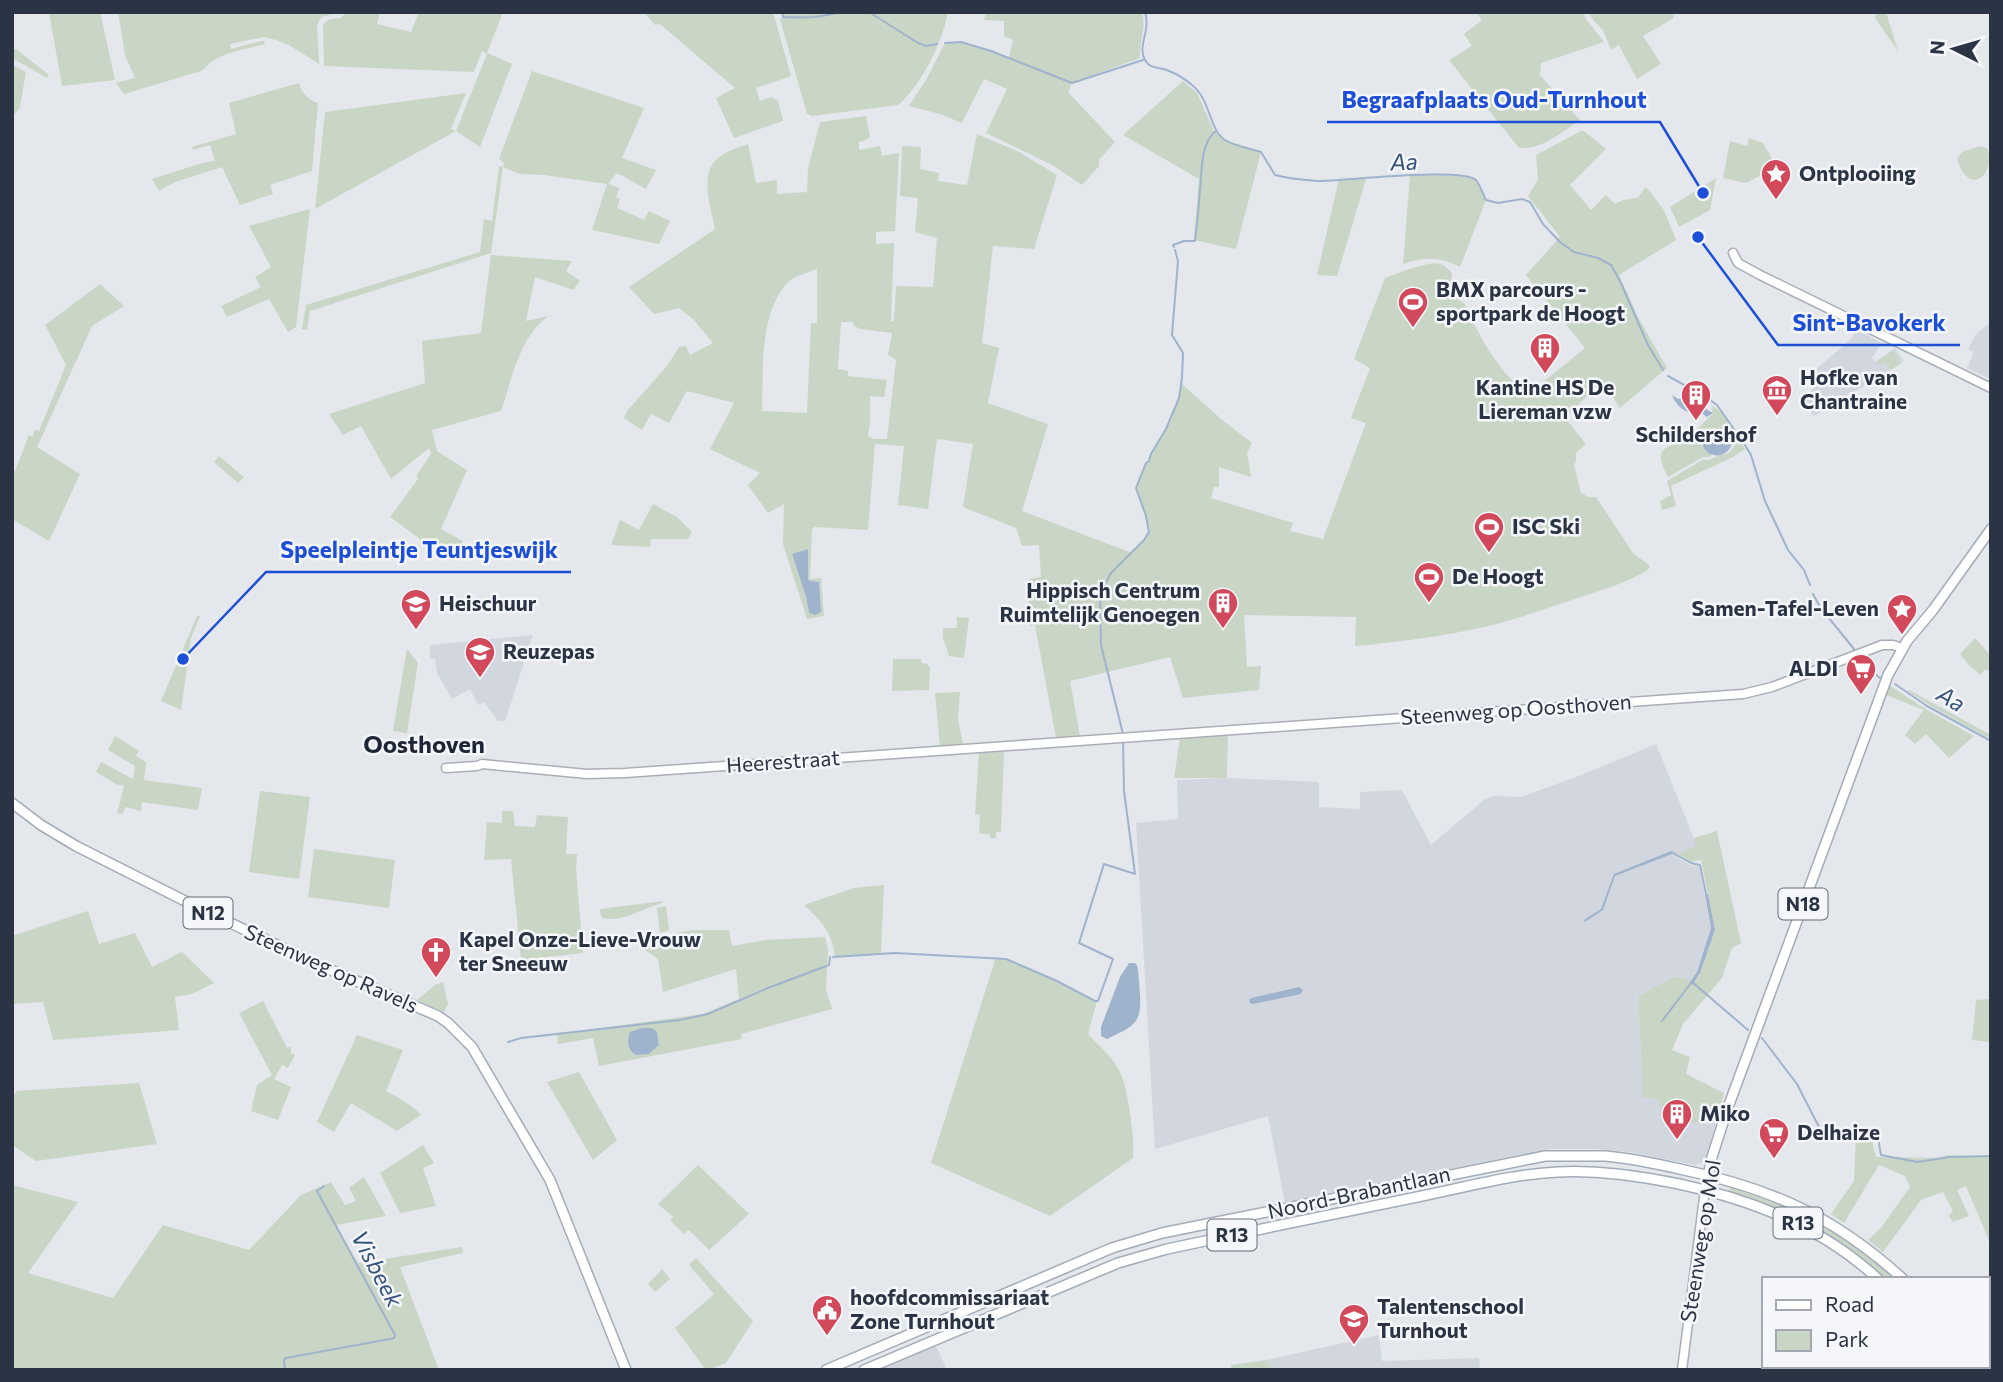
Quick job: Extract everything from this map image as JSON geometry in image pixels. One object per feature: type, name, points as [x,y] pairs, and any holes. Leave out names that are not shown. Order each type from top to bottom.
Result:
[{"type":"main road","name":"N18","points":[[1902,648],[1991,529]]},
{"type":"main road","name":"Steenweg op Mol","points":[[1705,1190],[1723,1123],[1740,1075],[1885,682],[1902,648]]},
{"type":"main road","name":"Steenweg op Ravels","points":[[12,803],[76,846],[181,899],[449,1023],[467,1040],[488,1072],[550,1180],[626,1370]]},
{"type":"main road","name":"Noord-Brabantlaan","points":[[826,1370],[1112,1248],[1163,1233],[1545,1156],[1606,1156],[1650,1162],[1708,1175]]},
{"type":"main road","name":"Noord-Brabantlaan","points":[[864,1370],[1118,1263],[1167,1249],[1287,1223],[1513,1178],[1556,1172],[1628,1174],[1705,1190]]},
{"type":"main road","name":"R13","points":[[1708,1175],[1808,1210],[1862,1244],[1901,1277]]},
{"type":"main road","name":"R13","points":[[1705,1190],[1780,1214],[1815,1232],[1876,1277]]},
{"type":"main road","points":[[1285,1209],[1287,1223]]},
{"type":"street","points":[[1733,253],[1738,263],[1760,275],[1991,388]]},
{"type":"street","name":"Steenweg op Oosthoven","points":[[1120,738],[1744,694],[1772,687],[1882,645],[1902,648]]},
{"type":"street","name":"Heerestraat","points":[[446,768],[482,764],[587,774],[625,774],[1120,738]]},
{"type":"street","name":"Steenweg op Mol","points":[[1682,1370],[1705,1190]]},
{"type":"shaded area","points":[[1991,322],[1990,379],[1967,368],[1974,352],[1968,349],[1976,334]]},
{"type":"shaded area","points":[[1856,330],[1882,343],[1872,358],[1875,362],[1895,348],[1903,360],[1902,363],[1814,416],[1807,408],[1804,410],[1799,402],[1815,387],[1806,378],[1851,339]]},
{"type":"shaded area","name":"Reuzepas","points":[[533,635],[505,721],[498,721],[484,702],[478,705],[470,689],[452,699],[437,673],[435,659],[430,659],[430,645]]},
{"type":"shaded area","points":[[1656,744],[1697,846],[1676,856],[1690,865],[1699,866],[1711,928],[1697,972],[1691,981],[1638,997],[1642,1097],[1659,1100],[1704,1125],[1709,1113],[1718,1115],[1707,1155],[1701,1163],[1694,1165],[1631,1152],[1550,1149],[1285,1202],[1268,1116],[1155,1149],[1136,823],[1178,819],[1177,780],[1227,778],[1319,782],[1319,807],[1360,809],[1360,792],[1402,790],[1431,845],[1484,800],[1493,796],[1521,797]]},
{"type":"shaded area","name":"Talentenschool Turnhout","points":[[1379,1335],[1382,1361],[1479,1358],[1480,1370],[1271,1370],[1267,1360]]},
{"type":"shaded area","points":[[936,1346],[947,1370],[879,1370],[931,1348]]},
{"type":"green space","points":[[49,12],[100,12],[115,80],[62,86]]},
{"type":"green space","points":[[118,12],[341,12],[321,17],[317,26],[319,64],[289,45],[263,37],[230,44],[231,49],[261,41],[265,44],[220,57],[201,71],[124,94],[116,83],[135,78],[125,55]]},
{"type":"green space","points":[[346,12],[380,12],[377,24],[411,32],[419,12],[503,12],[487,53],[512,64],[480,147],[456,131],[487,54],[482,51],[474,72],[324,66],[323,25],[329,20],[341,18]]},
{"type":"green space","points":[[644,12],[773,12],[791,76],[756,88],[760,101],[771,97],[778,101],[783,121],[734,138],[716,98],[735,88],[660,24],[655,25]]},
{"type":"green space","points":[[782,12],[948,12],[930,62],[915,87],[898,105],[812,116],[807,114],[780,19],[783,17]]},
{"type":"green space","points":[[986,12],[1142,12],[1144,24],[1140,58],[1072,83],[1068,92],[1115,142],[1082,185],[1054,166],[986,133],[1007,89],[984,79],[962,123],[909,106],[945,43],[961,42],[1009,58],[1013,40],[1004,36],[1004,21],[984,20]]},
{"type":"green space","points":[[1476,12],[1583,12],[1604,42],[1541,63],[1540,75],[1580,120],[1544,143],[1519,148],[1449,60],[1472,46],[1464,34],[1482,20]]},
{"type":"green space","points":[[1588,12],[1672,12],[1674,18],[1643,36],[1661,64],[1637,79],[1619,45],[1611,50],[1603,30]]},
{"type":"green space","points":[[1876,12],[1886,12],[1898,51],[1875,18]]},
{"type":"green space","points":[[12,49],[16,49],[49,75],[47,78],[12,58]]},
{"type":"green space","points":[[12,65],[26,72],[20,107],[12,118]]},
{"type":"green space","points":[[532,71],[644,108],[622,158],[656,170],[646,189],[616,174],[608,184],[619,188],[617,208],[644,220],[649,211],[670,221],[659,244],[592,230],[607,184],[520,174],[503,167],[504,163],[499,159]]},
{"type":"green space","points":[[1183,81],[1197,93],[1214,131],[1225,140],[1261,152],[1236,249],[1194,240],[1199,179],[1123,135]]},
{"type":"green space","points":[[299,83],[306,96],[318,103],[312,171],[270,185],[273,194],[240,205],[222,167],[175,182],[159,191],[152,179],[215,161],[210,145],[193,150],[192,147],[236,134],[229,103]]},
{"type":"green space","points":[[466,93],[451,129],[456,131],[315,209],[325,112]]},
{"type":"green space","points":[[866,116],[870,137],[859,142],[859,150],[880,146],[882,156],[899,153],[895,231],[876,232],[876,244],[894,243],[891,321],[894,321],[896,286],[933,287],[937,238],[915,232],[918,198],[900,196],[902,146],[921,147],[920,169],[939,173],[938,181],[967,185],[977,134],[1019,152],[1057,175],[1034,249],[993,246],[982,343],[999,348],[988,403],[1048,424],[1022,511],[1132,553],[1147,537],[1150,529],[1137,488],[1170,422],[1182,384],[1252,443],[1247,453],[1251,477],[1219,467],[1219,487],[1214,487],[1211,498],[1293,523],[1290,531],[1323,539],[1366,423],[1351,418],[1370,368],[1354,359],[1385,278],[1422,265],[1445,266],[1452,273],[1454,294],[1464,303],[1493,357],[1513,381],[1537,397],[1532,391],[1585,348],[1526,275],[1560,237],[1528,196],[1538,179],[1536,155],[1584,131],[1606,149],[1570,185],[1591,210],[1606,195],[1615,204],[1638,198],[1646,187],[1664,210],[1676,240],[1619,275],[1639,319],[1667,368],[1620,408],[1602,381],[1565,418],[1586,444],[1576,453],[1574,465],[1581,493],[1596,497],[1633,553],[1650,566],[1648,570],[1614,586],[1500,623],[1389,643],[1355,646],[1356,617],[1244,615],[1247,667],[1261,666],[1259,690],[1183,698],[1170,657],[1070,681],[1080,736],[1056,738],[1035,625],[1029,626],[1029,579],[1041,577],[1039,545],[1022,546],[1016,528],[963,507],[973,444],[937,439],[928,509],[898,505],[904,446],[875,444],[868,530],[812,529],[810,579],[821,578],[824,616],[807,619],[783,544],[784,504],[768,513],[748,485],[760,473],[710,449],[734,403],[687,391],[669,423],[651,414],[642,430],[624,418],[627,411],[667,366],[679,347],[686,346],[690,355],[713,343],[693,319],[679,308],[654,314],[629,287],[715,229],[708,179],[714,162],[725,153],[748,144],[756,183],[777,180],[777,194],[807,192],[808,168],[820,122]],"holes":[[[817,269],[817,323],[811,323],[807,413],[762,411],[764,344],[771,312],[787,283]],[[841,322],[853,322],[853,325],[860,329],[892,333],[888,355],[896,360],[887,439],[868,436],[870,396],[884,397],[887,380],[848,376],[848,371],[838,369]],[[808,549],[808,580],[819,582],[820,613],[809,612],[792,554]]]},
{"type":"green space","points":[[1749,138],[1763,143],[1775,164],[1746,183],[1723,178],[1730,141],[1747,146]]},
{"type":"green space","points":[[1980,146],[1987,148],[1988,166],[1980,178],[1974,180],[1962,171],[1957,159],[1962,152]]},
{"type":"green space","points":[[499,166],[503,167],[491,253],[310,311],[307,330],[302,329],[306,305],[480,252],[484,219],[492,221]]},
{"type":"green space","points":[[1410,175],[1466,176],[1476,180],[1486,200],[1460,267],[1431,259],[1403,264]]},
{"type":"green space","points":[[1716,178],[1710,210],[1679,227],[1670,207]]},
{"type":"green space","points":[[1339,179],[1366,179],[1337,276],[1317,275]]},
{"type":"green space","points":[[310,209],[296,327],[288,332],[269,299],[227,317],[221,306],[261,287],[255,277],[271,267],[249,226]]},
{"type":"green space","points":[[491,255],[572,261],[566,271],[580,281],[573,290],[535,277],[526,321],[549,316],[539,324],[524,346],[501,411],[432,430],[437,451],[467,470],[441,529],[463,541],[454,556],[420,543],[420,539],[390,517],[418,479],[417,475],[431,454],[429,448],[391,479],[361,426],[343,435],[329,414],[425,383],[422,341],[481,333]]},
{"type":"green space","points":[[100,284],[124,306],[92,326],[37,447],[80,474],[49,541],[12,519],[12,470],[15,471],[29,435],[32,437],[35,430],[39,431],[66,365],[45,325]]},
{"type":"green space","points":[[1894,350],[1900,364],[1890,370],[1885,362],[1879,365],[1877,361]]},
{"type":"green space","points":[[1713,406],[1723,415],[1736,435],[1732,444],[1729,436],[1713,429],[1707,433],[1704,441],[1705,451],[1712,455],[1703,457],[1668,477],[1661,460],[1663,450],[1694,431],[1713,414]]},
{"type":"green space","points":[[1738,437],[1745,449],[1671,486],[1676,506],[1662,510],[1660,501],[1671,495],[1667,481],[1702,460],[1710,460],[1729,452]]},
{"type":"green space","points":[[219,456],[244,477],[238,483],[214,462]]},
{"type":"green space","points":[[653,504],[677,517],[692,532],[688,539],[651,539],[650,547],[611,545],[620,520],[639,530]]},
{"type":"green space","points":[[197,616],[200,616],[191,638],[181,710],[161,701]]},
{"type":"green space","points":[[957,617],[969,618],[964,658],[949,656],[943,638],[943,628],[957,628]]},
{"type":"green space","points":[[1975,638],[1991,656],[1991,672],[1985,669],[1980,675],[1960,654]]},
{"type":"green space","points":[[407,649],[418,663],[407,733],[393,731]]},
{"type":"green space","points":[[893,659],[921,659],[921,663],[927,664],[930,667],[929,690],[892,691]]},
{"type":"green space","points":[[1889,685],[1974,736],[1949,758],[1926,734],[1915,744],[1905,735],[1924,710],[1886,695]]},
{"type":"green space","points":[[1909,690],[1989,734],[1991,739],[1931,706]]},
{"type":"green space","points":[[960,692],[958,720],[963,743],[940,747],[935,693]]},
{"type":"green space","points":[[1228,735],[1227,778],[1174,778],[1180,738]]},
{"type":"green space","points":[[115,736],[139,751],[136,756],[146,762],[144,780],[202,788],[198,810],[142,802],[141,811],[126,807],[122,814],[117,813],[124,786],[96,772],[101,762],[133,779],[135,766],[108,750]]},
{"type":"green space","points":[[1004,752],[1001,832],[996,832],[996,838],[990,838],[990,835],[979,833],[980,815],[975,814],[979,753]]},
{"type":"green space","points":[[260,791],[310,797],[299,879],[249,872]]},
{"type":"green space","points":[[502,811],[513,811],[515,826],[535,827],[537,815],[568,817],[566,854],[577,854],[583,953],[521,960],[511,859],[484,860],[487,822],[502,823]]},
{"type":"green space","points":[[1717,831],[1741,943],[1732,948],[1722,978],[1683,1024],[1672,1050],[1690,1057],[1686,1074],[1724,1093],[1718,1115],[1709,1113],[1704,1125],[1662,1115],[1659,1100],[1642,1097],[1638,997],[1673,977],[1695,981],[1700,973],[1715,930],[1701,860],[1690,862],[1678,854],[1696,846],[1694,838]]},
{"type":"green space","points":[[314,849],[395,860],[389,908],[308,897]]},
{"type":"green space","points":[[884,885],[881,954],[835,957],[825,928],[804,905],[854,888]]},
{"type":"green space","points":[[663,901],[624,917],[601,917],[600,909]]},
{"type":"green space","points":[[666,906],[669,930],[660,933],[657,908]]},
{"type":"green space","points":[[88,911],[99,944],[135,933],[152,967],[182,952],[214,983],[192,994],[175,997],[179,1030],[53,1040],[43,1002],[12,1004],[12,936]]},
{"type":"green space","points":[[692,930],[729,930],[732,946],[765,940],[825,937],[828,949],[826,990],[832,1009],[741,1034],[742,1039],[599,1066],[593,1038],[558,1044],[557,1034],[703,1014],[739,999],[736,969],[663,992],[658,959],[638,945],[639,941]]},
{"type":"green space","points":[[996,957],[1026,966],[1097,1001],[1088,1034],[1117,1067],[1128,1101],[1133,1158],[1050,1216],[931,1163]]},
{"type":"green space","points":[[443,982],[448,1004],[444,1012],[417,1000],[435,985]]},
{"type":"green space","points":[[1991,999],[1991,1042],[1972,1040],[1976,1000]]},
{"type":"green space","points":[[263,1001],[287,1048],[291,1046],[291,1053],[295,1055],[288,1068],[282,1065],[274,1079],[291,1087],[278,1120],[251,1111],[257,1085],[272,1075],[239,1013]]},
{"type":"green space","points":[[357,1035],[403,1050],[386,1091],[409,1104],[421,1115],[397,1131],[351,1103],[334,1132],[317,1122]]},
{"type":"green space","points":[[579,1072],[617,1140],[593,1160],[547,1082]]},
{"type":"green space","points":[[139,1083],[157,1144],[36,1161],[12,1145],[12,1098],[17,1091]]},
{"type":"green space","points":[[1870,1133],[1876,1157],[1991,1157],[1991,1245],[1966,1186],[1957,1190],[1969,1216],[1953,1222],[1949,1216],[1953,1211],[1943,1192],[1921,1200],[1883,1252],[1868,1240],[1881,1228],[1910,1187],[1905,1176],[1879,1165],[1844,1223],[1831,1214],[1854,1181],[1856,1136]]},
{"type":"green space","points":[[423,1145],[434,1163],[423,1168],[436,1206],[400,1213],[380,1173]]},
{"type":"green space","points":[[698,1165],[749,1214],[709,1250],[689,1230],[684,1234],[670,1220],[673,1217],[658,1204]]},
{"type":"green space","points":[[364,1177],[386,1216],[336,1225],[358,1263],[462,1247],[463,1253],[400,1267],[439,1370],[12,1370],[12,1185],[78,1202],[28,1273],[113,1298],[163,1225],[249,1250],[301,1195],[331,1182],[345,1205],[356,1201],[349,1188]]},
{"type":"green space","points":[[1730,1187],[1781,1205],[1847,1238],[1895,1277],[1881,1277],[1824,1234],[1728,1193]]},
{"type":"green space","points":[[696,1258],[753,1321],[726,1363],[708,1370],[675,1328],[714,1294],[689,1265]]},
{"type":"green space","points":[[662,1269],[670,1279],[655,1292],[648,1284]]},
{"type":"green space","points":[[1267,1360],[1271,1370],[1232,1370],[1231,1365]]},
{"type":"water","points":[[1672,395],[1678,399],[1693,401],[1713,413],[1707,417],[1700,412],[1686,411],[1676,403]]},
{"type":"water","points":[[1713,429],[1726,433],[1732,444],[1727,452],[1721,455],[1708,453],[1704,448],[1705,436]]},
{"type":"water","points":[[808,549],[808,580],[819,582],[821,612],[815,615],[809,613],[792,554]]},
{"type":"water","points":[[1674,852],[1615,876],[1603,910],[1585,922],[1584,920],[1601,909],[1614,874]]},
{"type":"water","points":[[1705,894],[1708,894],[1715,930],[1700,973],[1692,985],[1690,982],[1697,972],[1711,928]]},
{"type":"water","points":[[1129,963],[1137,965],[1139,1012],[1134,1023],[1107,1039],[1101,1036],[1101,1027],[1120,977]]},
{"type":"water","points":[[1299,987],[1303,990],[1301,994],[1253,1004],[1249,1000],[1251,998]]},
{"type":"water","points":[[652,1028],[657,1032],[659,1045],[649,1054],[636,1055],[629,1048],[629,1035],[630,1032]]},
{"type":"waterway","points":[[782,12],[783,17],[818,16],[839,12]]},
{"type":"waterway","points":[[869,12],[918,43],[926,46],[937,44]]},
{"type":"waterway","name":"Aa","points":[[1145,12],[1146,26],[1142,49],[1147,63],[1175,74],[1192,85],[1203,99],[1220,135],[1233,144],[1261,152],[1275,175],[1318,181],[1427,175],[1466,176],[1476,180],[1486,200],[1498,203],[1522,199],[1530,202],[1543,224],[1560,242],[1574,252],[1598,258],[1611,265],[1648,345],[1663,370]]},
{"type":"waterway","points":[[945,43],[961,42],[991,51],[1072,83],[1143,60]]},
{"type":"waterway","points":[[1174,247],[1173,245],[1184,241],[1195,241],[1203,158],[1207,143],[1216,131]]},
{"type":"waterway","points":[[1123,734],[1101,645],[1100,594],[1111,573],[1149,532],[1136,488],[1179,398],[1183,353],[1172,335],[1178,261],[1175,250]]},
{"type":"waterway","name":"Aa","points":[[1668,376],[1717,405],[1743,442],[1751,455],[1765,501],[1788,550],[1804,570],[1810,585]]},
{"type":"waterway","name":"Aa","points":[[1813,594],[1820,607],[1854,649]]},
{"type":"waterway","name":"Aa","points":[[1858,661],[1880,678]]},
{"type":"waterway","name":"Aa","points":[[1895,684],[1927,706],[1991,741]]},
{"type":"waterway","points":[[833,957],[895,953],[1006,959],[1098,1001],[1113,959],[1079,943],[1104,864],[1135,874],[1124,791],[1123,740]]},
{"type":"waterway","points":[[1673,853],[1700,865],[1706,894]]},
{"type":"waterway","points":[[508,1042],[521,1038],[680,1020],[708,1014],[829,965],[830,957]]},
{"type":"waterway","points":[[1692,982],[1748,1030]]},
{"type":"waterway","points":[[1662,1021],[1691,983]]},
{"type":"waterway","points":[[1762,1038],[1797,1084],[1820,1129]]},
{"type":"waterway","points":[[1878,1138],[1881,1155],[1917,1162],[1950,1157],[1991,1156]]},
{"type":"waterway","name":"Visbeek","points":[[285,1370],[286,1358],[390,1339],[395,1335],[317,1191],[324,1186]]},
{"type":"place","name":"Begraafplaats Oud-Turnhout","points":[[1703,193]]},
{"type":"place","name":"Ontplooiing","points":[[1776,201]]},
{"type":"place","name":"Sint-Bavokerk","points":[[1698,237]]},
{"type":"place","name":"BMX parcours - sportpark de Hoogt","points":[[1413,329]]},
{"type":"place","name":"Kantine HS De Liereman vzw","points":[[1545,375]]},
{"type":"place","name":"Hofke van Chantraine","points":[[1777,417]]},
{"type":"place","name":"Schildershof","points":[[1696,422]]},
{"type":"place","name":"ISC Ski","points":[[1489,554]]},
{"type":"place","name":"De Hoogt","points":[[1429,604]]},
{"type":"place","name":"Hippisch Centrum Ruimtelijk Genoegen","points":[[1223,630]]},
{"type":"place","name":"Heischuur","points":[[416,631]]},
{"type":"place","name":"Samen-Tafel-Leven","points":[[1902,636]]},
{"type":"place","name":"Speelpleintje Teuntjeswijk","points":[[183,659]]},
{"type":"place","name":"Reuzepas","points":[[480,679]]},
{"type":"place","name":"ALDI","points":[[1861,696]]},
{"type":"place","name":"Kapel Onze-Lieve-Vrouw ter Sneeuw","points":[[436,979]]},
{"type":"place","name":"Miko","points":[[1677,1141]]},
{"type":"place","name":"Delhaize","points":[[1774,1160]]},
{"type":"place","name":"hoofdcommissariaat Zone Turnhout","points":[[827,1337]]},
{"type":"place","name":"Talentenschool Turnhout","points":[[1354,1346]]},
{"type":"district","name":"Oosthoven","points":[[424,745]]}]
